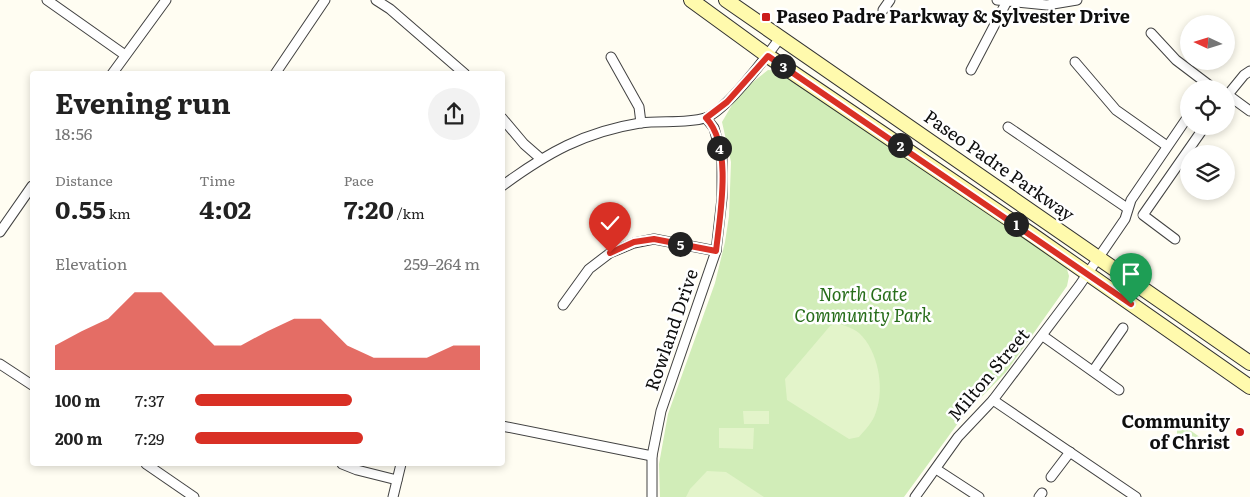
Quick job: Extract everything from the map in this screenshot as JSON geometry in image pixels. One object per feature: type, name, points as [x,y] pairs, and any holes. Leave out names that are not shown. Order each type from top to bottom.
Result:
[{"type":"main road","points":[[690,0],[768,56],[1250,387]]},
{"type":"main road","name":"Paseo Padre Parkway","points":[[726,0],[846,81],[921,136],[1250,362]]},
{"type":"main road","points":[[1209,359],[1235,368],[1250,377]]},
{"type":"street","points":[[47,0],[125,55]]},
{"type":"street","points":[[114,71],[166,0]]},
{"type":"street","points":[[277,71],[325,0]]},
{"type":"street","points":[[376,0],[390,9],[462,71]]},
{"type":"street","points":[[883,10],[890,0]]},
{"type":"street","points":[[971,70],[1002,1],[1046,3],[1077,0]]},
{"type":"street","points":[[1151,33],[1176,60],[1204,80]]},
{"type":"street","points":[[505,184],[540,158],[596,132],[641,123],[706,118],[727,102],[768,56],[780,38]]},
{"type":"street","points":[[611,57],[639,107],[641,123]]},
{"type":"street","points":[[1075,62],[1116,110],[1167,146]]},
{"type":"street","points":[[1235,86],[1250,71]]},
{"type":"street","points":[[1235,101],[1250,111]]},
{"type":"street","name":"Rowland Drive","points":[[652,497],[652,456],[660,411],[716,251],[722,198],[722,158],[714,128],[706,118]]},
{"type":"street","points":[[505,122],[524,144],[540,158]]},
{"type":"street","points":[[1008,127],[1127,208]]},
{"type":"street","name":"Milton Street","points":[[915,497],[958,437],[993,400],[1088,274],[1125,219],[1127,208],[1180,128]]},
{"type":"street","points":[[1175,239],[1143,215],[1199,135]]},
{"type":"street","points":[[1,228],[30,189]]},
{"type":"street","points":[[563,305],[589,269],[610,253],[634,242],[654,239],[716,251]]},
{"type":"street","points":[[1093,371],[1123,328]]},
{"type":"street","points":[[1043,336],[1119,390]]},
{"type":"street","points":[[0,364],[30,385]]},
{"type":"street","points":[[993,400],[1136,497]]},
{"type":"street","points":[[505,427],[652,456]]},
{"type":"street","points":[[1051,477],[1070,452]]},
{"type":"street","points":[[149,466],[194,497]]},
{"type":"street","points":[[347,466],[397,480]]},
{"type":"street","points":[[393,497],[400,466]]},
{"type":"street","points":[[936,469],[979,497]]},
{"type":"street","points":[[1117,497],[1123,488]]},
{"type":"green space","name":"North Gate Community Park","points":[[768,70],[788,72],[1066,266],[1069,276],[1067,286],[1006,372],[964,415],[904,497],[660,497],[659,464],[668,414],[715,283],[725,242],[729,216],[731,162],[722,122],[739,93]]},
{"type":"green space","points":[[838,323],[857,331],[866,340],[875,359],[880,381],[879,402],[873,419],[859,437],[849,439],[787,400],[785,379],[830,326]]},
{"type":"green space","points":[[743,411],[769,411],[769,424],[744,424]]},
{"type":"green space","points":[[1177,421],[1204,440],[1197,450],[1177,438]]},
{"type":"green space","points":[[719,428],[754,428],[753,449],[719,448]]},
{"type":"green space","points":[[707,471],[726,472],[764,497],[686,497],[690,489]]},
{"type":"place","name":"Paseo Padre Parkway & Sylvester Drive","points":[[766,17]]},
{"type":"place","name":"Community of Christ","points":[[1240,432]]},
{"type":"route","points":[[610,253],[634,242],[654,239],[716,251],[722,198],[722,158],[714,128],[706,118],[727,102],[768,56],[1032,234],[1131,304]]}]
